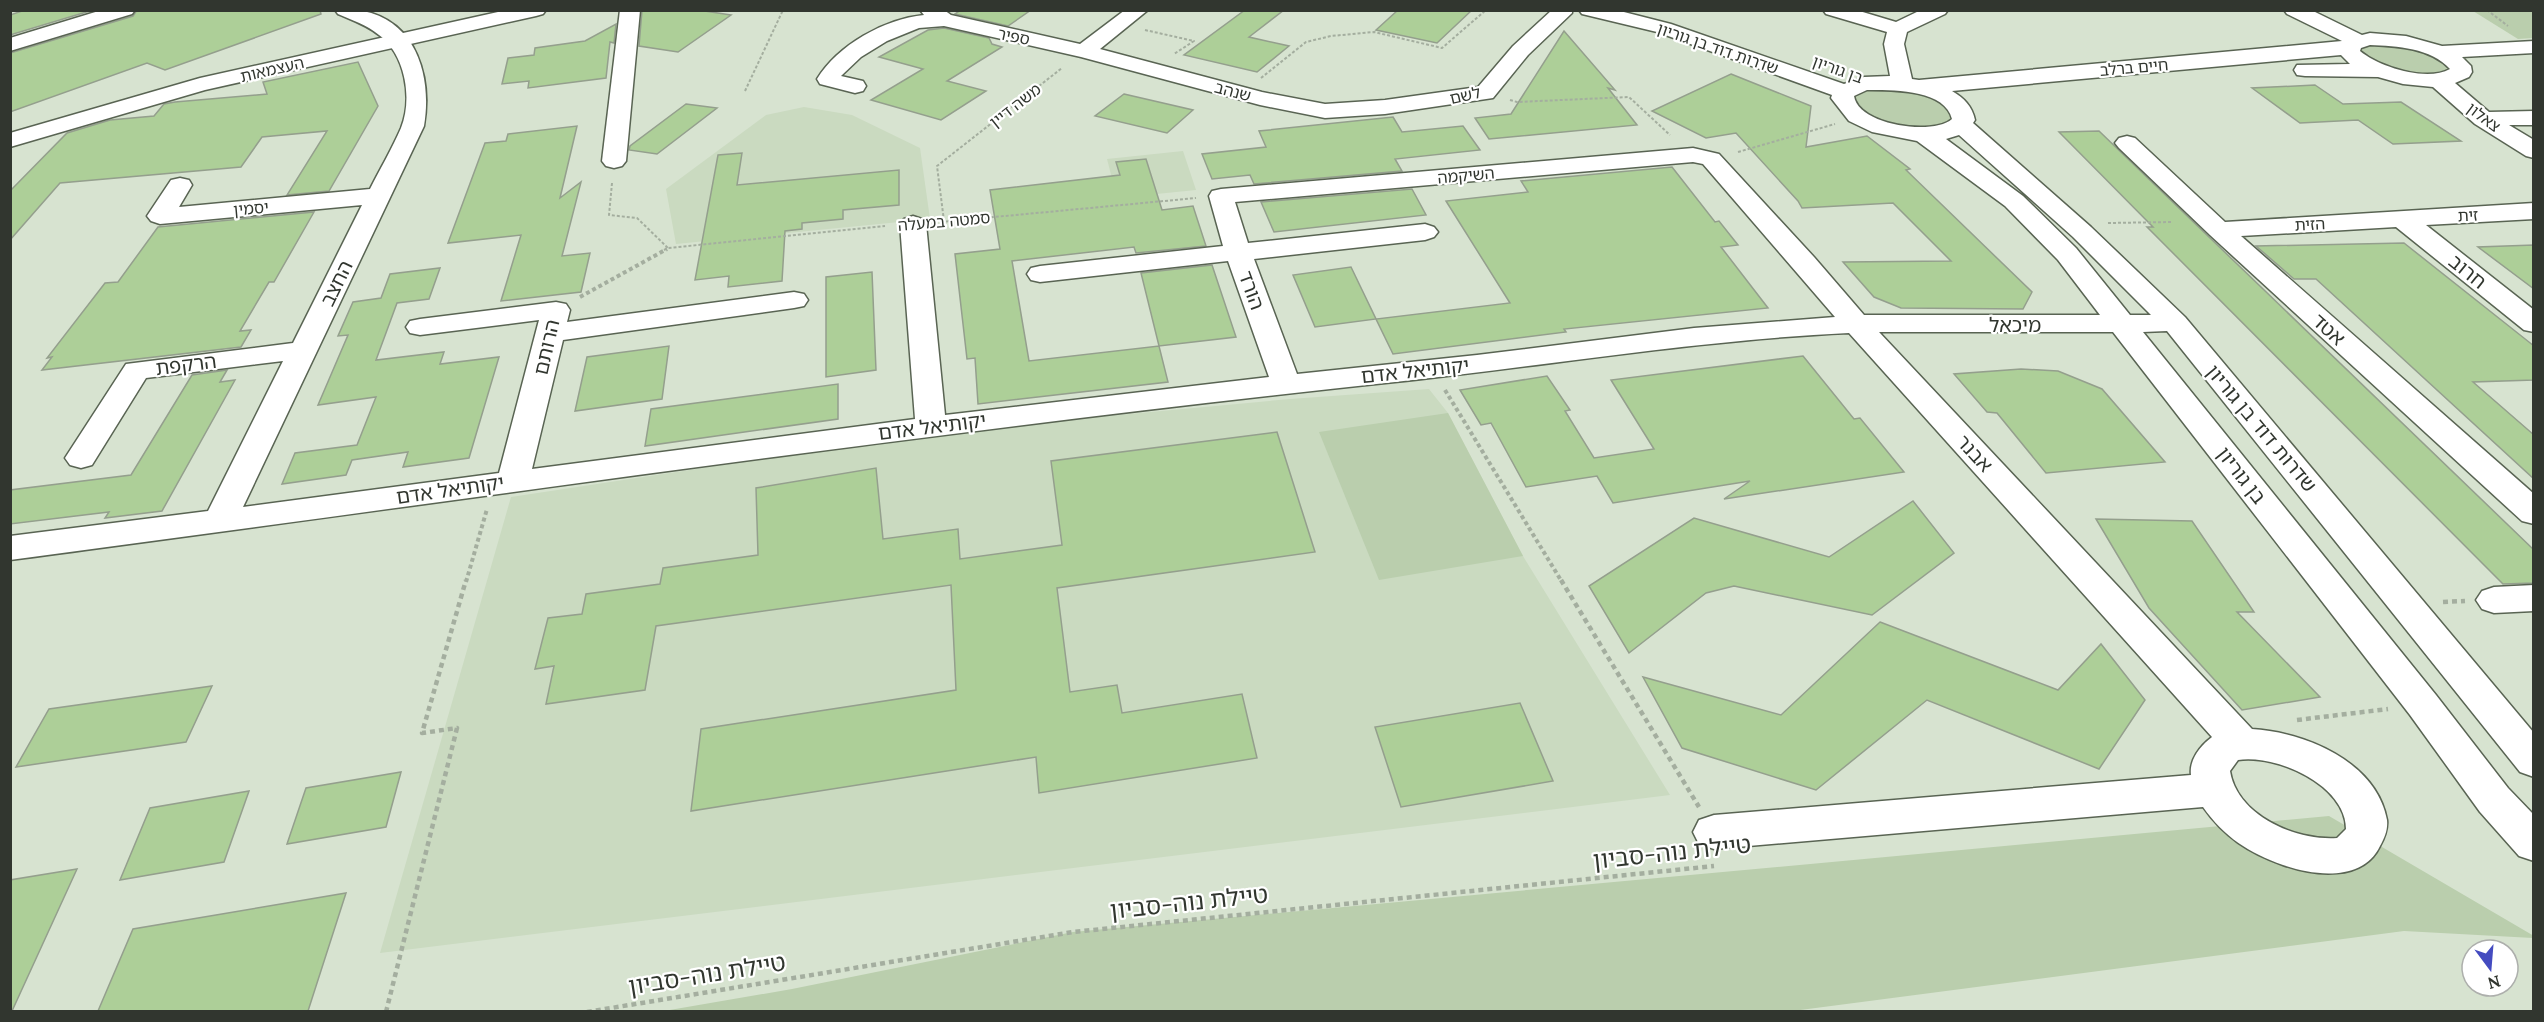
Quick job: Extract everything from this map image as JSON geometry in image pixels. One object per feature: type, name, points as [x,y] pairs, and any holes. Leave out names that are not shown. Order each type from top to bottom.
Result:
[{"type":"street","points":[[10,45],[125,10]]},
{"type":"street","points":[[345,10],[375,23],[395,37]]},
{"type":"street","name":"העצמאות","points":[[10,140],[200,86],[498,10]]},
{"type":"street","name":"העצמאות","points":[[10,126],[189,78],[536,10]]},
{"type":"street","points":[[614,161],[630,10]]},
{"type":"street","points":[[1084,51],[1138,10]]},
{"type":"street","name":"בן גוריון","points":[[1662,10],[1877,83]]},
{"type":"street","points":[[1833,10],[1896,37],[1911,85],[1864,84],[1844,92],[1842,98],[1846,105],[1858,117],[1885,129],[1922,134]]},
{"type":"street","points":[[1896,37],[1938,10]]},
{"type":"street","points":[[2294,10],[2353,44],[2353,57],[2380,71],[2409,78],[2438,80],[2471,72],[2440,52]]},
{"type":"street","name":"לשם","points":[[1385,107],[1485,93],[1504,68],[1556,16],[1599,13]]},
{"type":"street","name":"שדרות דוד בן גוריון","points":[[1599,13],[1664,28],[1844,92]]},
{"type":"street","name":"ספיר","points":[[855,86],[828,79],[831,72],[853,53],[890,31],[937,15],[1084,51]]},
{"type":"street","name":"החצב","points":[[219,522],[413,126],[418,89],[414,71],[395,37]]},
{"type":"street","name":"חיים ברלב","points":[[1911,85],[2353,44],[2370,39],[2396,40],[2440,52]]},
{"type":"street","points":[[2440,52],[2534,47]]},
{"type":"street","name":"שנהב","points":[[1084,51],[1241,93],[1325,111],[1385,107]]},
{"type":"street","name":"חיים ברלב","points":[[1922,134],[1950,131],[1959,114],[2299,70],[2380,71]]},
{"type":"street","name":"צאלון","points":[[2438,80],[2483,119],[2534,151]]},
{"type":"street","name":"שדרות דוד בן גוריון","points":[[1911,85],[1939,94],[2175,323],[2534,761]]},
{"type":"street","points":[[2483,119],[2534,118]]},
{"type":"street","name":"בן גוריון","points":[[1922,134],[2014,201],[2067,254],[2423,705],[2494,800],[2534,844]]},
{"type":"street","name":"אטד","points":[[2127,143],[2214,225],[2534,513]]},
{"type":"street","name":"השיקמה","points":[[1221,196],[1702,157]]},
{"type":"street","name":"אבנר","points":[[1702,157],[1805,263],[1856,324],[2242,744]]},
{"type":"street","name":"יסמין","points":[[180,185],[160,216],[380,196]]},
{"type":"street","name":"הורד","points":[[1221,196],[1238,252],[1286,384]]},
{"type":"street","name":"זית","points":[[2402,219],[2534,212]]},
{"type":"street","name":"הזית","points":[[2214,225],[2402,219]]},
{"type":"street","name":"חרוב","points":[[2402,219],[2534,324]]},
{"type":"street","points":[[913,224],[931,426]]},
{"type":"street","points":[[1040,274],[1425,232]]},
{"type":"street","points":[[554,321],[794,300]]},
{"type":"street","name":"הרותם","points":[[420,327],[554,321],[503,481]]},
{"type":"street","name":"מיכאל","points":[[1856,324],[2175,323]]},
{"type":"street","name":"יקותיאל אדם","points":[[10,548],[931,426],[1432,369],[1683,337],[1856,324]]},
{"type":"street","name":"הרקפת","points":[[81,458],[136,370],[303,351]]},
{"type":"street","points":[[2494,600],[2534,598]]},
{"type":"street","points":[[2242,744],[2263,744],[2287,749],[2312,759],[2334,774],[2352,791],[2363,809],[2368,826],[2364,841],[2351,852],[2332,857],[2309,855],[2283,848],[2257,835],[2236,819],[2223,805],[2214,790],[2210,773],[2214,759],[2225,749],[2242,744]]},
{"type":"street","points":[[1721,848],[2214,790]]},
{"type":"path","points":[[745,91],[783,10]]},
{"type":"path","points":[[1241,93],[1306,42],[1331,36],[1374,32],[1442,48],[1486,10]]},
{"type":"path","points":[[1119,24],[1194,41],[1151,69]]},
{"type":"path","name":"משה דיין","points":[[944,221],[937,165],[1084,51]]},
{"type":"path","points":[[1485,93],[1517,102],[1629,97],[1702,157],[1858,117]]},
{"type":"path","points":[[614,161],[609,215],[637,218],[668,248]]},
{"type":"path","name":"סמטה במעלה","points":[[554,321],[668,248],[1221,196]]},
{"type":"path","points":[[2073,224],[2214,225]]},
{"type":"path","points":[[1432,369],[1721,848]]},
{"type":"path","points":[[386,1011],[457,728],[422,733],[503,481]]},
{"type":"path","points":[[2406,603],[2494,600]]},
{"type":"path","points":[[2285,722],[2423,705]]},
{"type":"path","name":"טיילת נוה-סביון","points":[[587,1011],[1073,933],[1721,848]]},
{"type":"shaded area","points":[[2473,11],[2533,11],[2533,38],[2518,39]]},
{"type":"shaded area","points":[[2399,41],[2457,66],[2447,78],[2374,68],[2353,44]]},
{"type":"shaded area","points":[[1916,87],[1960,111],[1945,130],[1876,125],[1845,96],[1855,89]]},
{"type":"shaded area","points":[[804,107],[852,115],[920,148],[930,219],[676,244],[666,189],[766,115]]},
{"type":"shaded area","points":[[1183,151],[1196,190],[1117,198],[1107,159]]},
{"type":"shaded area","points":[[1429,389],[1448,413],[1523,556],[1670,795],[380,953],[511,497],[947,431],[1290,399]]},
{"type":"shaded area","points":[[1448,413],[1523,556],[1379,580],[1319,432]]},
{"type":"shaded area","points":[[2329,816],[2534,936],[2533,938],[2404,931],[1785,1012],[658,1012],[792,989],[1073,932]]},
{"type":"building","points":[[25,10],[93,10],[10,35],[10,15]]},
{"type":"building","points":[[137,10],[320,10],[321,14],[165,70],[147,63],[10,112],[10,53],[133,16]]},
{"type":"building","points":[[642,10],[698,10],[731,15],[678,52],[639,46]]},
{"type":"building","points":[[961,10],[1031,10],[1008,26],[955,14]]},
{"type":"building","points":[[1245,10],[1284,10],[1249,37],[1289,46],[1257,72],[1184,55]]},
{"type":"building","points":[[1398,10],[1472,10],[1437,43],[1376,30]]},
{"type":"building","points":[[616,24],[614,43],[610,42],[606,78],[528,88],[529,81],[502,84],[508,58],[534,55],[535,48],[585,41]]},
{"type":"building","points":[[944,28],[989,38],[992,44],[1002,47],[947,81],[986,91],[941,120],[871,100],[923,69],[879,57],[928,30]]},
{"type":"building","points":[[1564,31],[1615,90],[1608,88],[1637,125],[1489,139],[1475,118],[1511,114]]},
{"type":"building","points":[[358,62],[378,106],[329,191],[287,195],[327,131],[262,137],[241,167],[60,183],[10,240],[10,191],[67,133],[110,120],[154,116],[164,104],[267,94],[263,82]]},
{"type":"building","points":[[1731,74],[1811,106],[1806,147],[1867,136],[1910,169],[1906,170],[2032,292],[2023,309],[1901,308],[1874,297],[1843,262],[1951,261],[1893,203],[1802,208],[1736,133],[1706,138],[1652,111]]},
{"type":"building","points":[[2315,85],[2343,104],[2401,102],[2461,141],[2393,144],[2358,120],[2300,123],[2252,88]]},
{"type":"building","points":[[1124,94],[1193,110],[1167,133],[1095,116]]},
{"type":"building","points":[[686,104],[717,108],[657,154],[629,150],[630,146]]},
{"type":"building","points":[[1393,117],[1402,132],[1463,126],[1480,150],[1395,159],[1402,171],[1254,184],[1250,175],[1212,179],[1202,154],[1266,147],[1259,131]]},
{"type":"building","points":[[577,126],[560,198],[581,182],[562,256],[590,253],[581,292],[501,301],[521,235],[448,243],[485,143],[506,141],[508,134]]},
{"type":"building","points":[[2099,131],[2534,550],[2534,583],[2503,584],[2147,227],[2153,227],[2059,132]]},
{"type":"building","points":[[742,153],[737,185],[899,170],[899,205],[843,210],[843,219],[802,223],[802,229],[785,231],[782,281],[728,287],[729,276],[695,280],[718,155]]},
{"type":"building","points":[[1146,159],[1162,210],[1193,206],[1206,246],[1136,253],[1134,247],[1012,261],[1029,361],[1159,346],[1168,382],[978,404],[975,358],[967,359],[955,254],[1000,249],[990,190],[1120,175],[1116,162]]},
{"type":"building","points":[[1672,167],[1715,222],[1719,221],[1738,245],[1721,247],[1768,308],[1564,329],[1566,332],[1393,354],[1376,319],[1510,303],[1446,201],[1528,192],[1521,181]]},
{"type":"building","points":[[1412,189],[1426,215],[1274,232],[1261,202]]},
{"type":"building","points":[[314,212],[274,282],[269,282],[240,331],[251,330],[241,347],[42,370],[52,357],[47,358],[105,283],[118,282],[158,227]]},
{"type":"building","points":[[2404,243],[2534,346],[2534,380],[2473,382],[2534,435],[2534,479],[2316,279],[2294,279],[2256,246]]},
{"type":"building","points":[[2534,245],[2534,289],[2478,247]]},
{"type":"building","points":[[1212,265],[1236,337],[1159,346],[1141,273]]},
{"type":"building","points":[[1351,267],[1376,319],[1315,327],[1293,275]]},
{"type":"building","points":[[440,268],[429,299],[397,303],[376,360],[444,352],[440,364],[499,357],[469,458],[403,467],[408,452],[352,460],[346,475],[282,484],[295,453],[357,445],[376,397],[318,405],[348,335],[338,336],[353,302],[381,298],[390,274]]},
{"type":"building","points":[[872,272],[876,370],[826,377],[826,277]]},
{"type":"building","points":[[669,346],[662,399],[575,411],[587,357]]},
{"type":"building","points":[[1803,356],[1854,419],[1860,418],[1904,472],[1724,499],[1750,481],[1613,503],[1597,476],[1526,487],[1491,423],[1481,425],[1460,390],[1547,376],[1570,410],[1565,411],[1594,458],[1654,449],[1611,380]]},
{"type":"building","points":[[2021,369],[2058,371],[2102,389],[2165,462],[2046,473],[1997,413],[1987,412],[1954,374]]},
{"type":"building","points":[[227,370],[220,382],[235,380],[162,511],[105,518],[109,512],[10,524],[10,490],[131,475],[192,375]]},
{"type":"building","points":[[838,384],[838,419],[645,446],[651,409]]},
{"type":"building","points":[[1277,432],[1315,552],[1057,588],[1070,692],[1117,685],[1122,713],[1242,694],[1257,758],[1039,793],[1036,757],[691,811],[701,729],[956,690],[951,585],[656,626],[645,690],[546,704],[554,666],[535,669],[548,618],[582,614],[586,594],[660,584],[663,568],[758,555],[756,488],[876,468],[883,539],[958,529],[960,559],[1062,545],[1051,461]]},
{"type":"building","points":[[1913,501],[1954,553],[1872,615],[1734,586],[1706,593],[1629,653],[1589,586],[1694,518],[1829,557]]},
{"type":"building","points":[[2096,519],[2192,521],[2254,612],[2237,612],[2320,697],[2242,710],[2149,608]]},
{"type":"building","points":[[1880,622],[2058,690],[2101,644],[2145,700],[2099,769],[1927,700],[1816,790],[1682,748],[1643,677],[1781,715]]},
{"type":"building","points":[[212,686],[186,742],[16,767],[49,709]]},
{"type":"building","points":[[1520,703],[1553,781],[1401,807],[1375,727]]},
{"type":"building","points":[[401,772],[386,827],[287,844],[306,788]]},
{"type":"building","points":[[249,791],[224,862],[120,880],[150,808]]},
{"type":"building","points":[[77,869],[12,1011],[10,1011],[10,880]]},
{"type":"building","points":[[346,893],[308,1011],[98,1011],[133,929]]}]
